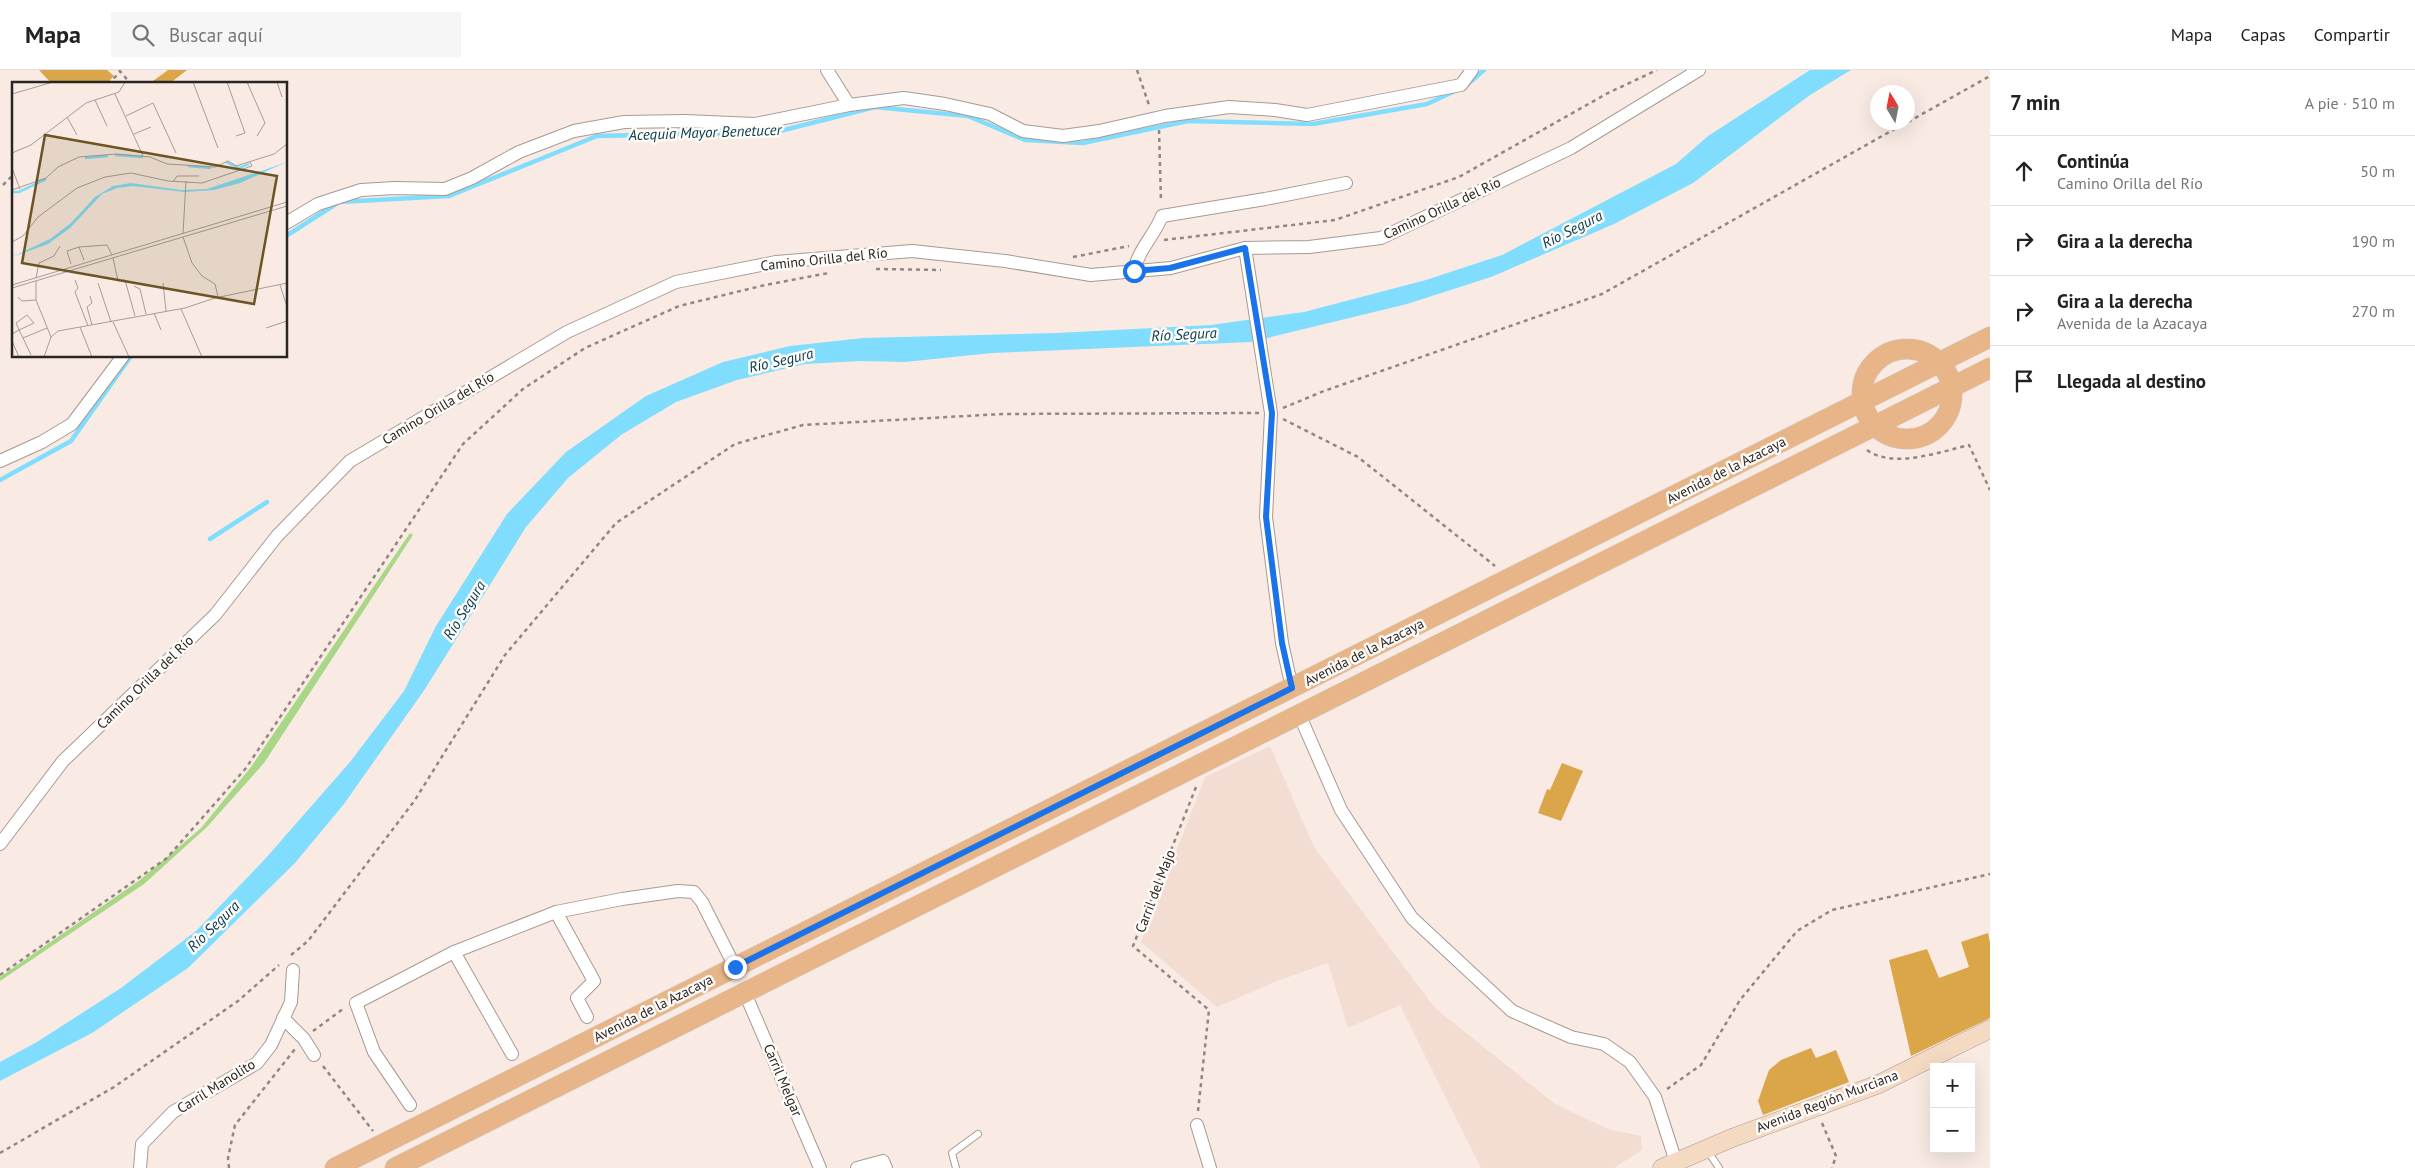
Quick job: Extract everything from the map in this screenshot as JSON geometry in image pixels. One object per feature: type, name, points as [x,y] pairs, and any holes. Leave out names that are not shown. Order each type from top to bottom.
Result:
[{"type":"main road","name":"Avenida de la Azacaya","points":[[335,1168],[1990,337]]},
{"type":"main road","points":[[1901,349],[1915,350],[1928,354],[1940,362],[1950,378],[1952,386],[1952,402],[1946,417],[1935,430],[1921,437],[1905,439],[1889,435],[1875,425],[1865,410],[1863,401],[1863,387],[1867,373],[1876,362],[1887,354],[1901,349]]},
{"type":"main road","name":"Avenida de la Azacaya","points":[[395,1168],[1990,368]]},
{"type":"main road","name":"Avenida Región Murciana","points":[[1669,1165],[1706,1149],[1879,1084],[1990,1029]]},
{"type":"street","points":[[827,70],[849,105]]},
{"type":"street","points":[[288,222],[318,204],[361,190],[396,188],[445,189],[472,178],[519,152],[574,131],[624,122],[685,121],[755,124],[849,105],[904,98],[990,114],[1023,130],[1063,136],[1158,124],[1229,107],[1274,110],[1307,115],[1462,84],[1472,70]]},
{"type":"street","name":"Camino Orilla del Río","points":[[0,844],[63,761],[215,615],[276,536],[350,461],[567,332],[676,282],[776,262],[912,251],[1005,261],[1092,275],[1170,268],[1245,248],[1309,247],[1381,238],[1570,148],[1700,70]]},
{"type":"street","points":[[1134,271],[1136,259],[1155,233],[1162,216],[1266,199],[1346,183]]},
{"type":"street","points":[[1245,248],[1272,413],[1266,517],[1282,643],[1292,688]]},
{"type":"street","points":[[0,462],[42,442],[72,424],[122,358]]},
{"type":"street","points":[[1299,714],[1341,810],[1412,918],[1512,1011],[1572,1037],[1604,1044],[1630,1062],[1655,1097],[1669,1165]]},
{"type":"street","points":[[410,1105],[374,1052],[356,1002],[454,952],[556,912],[622,899],[678,891],[694,892],[702,902],[735,967]]},
{"type":"street","points":[[556,912],[594,981],[577,998],[587,1017]]},
{"type":"street","points":[[454,952],[512,1054]]},
{"type":"street","name":"Carril Manolito","points":[[140,1168],[142,1144],[173,1112],[257,1063],[270,1045],[291,1002],[293,970]]},
{"type":"street","name":"Carril Melgar","points":[[745,992],[820,1168]]},
{"type":"street","points":[[283,1018],[304,1040],[314,1055]]},
{"type":"street","points":[[1197,1125],[1210,1168]]},
{"type":"street","points":[[857,1168],[882,1161],[886,1168]]},
{"type":"lane","points":[[956,1168],[952,1152],[978,1134]]},
{"type":"lane","points":[[1706,1149],[1718,1168]]},
{"type":"path","points":[[1137,70],[1151,111],[1158,124],[1162,216]]},
{"type":"path","points":[[1064,259],[1146,243],[1343,217],[1459,178],[1608,93],[1657,70]]},
{"type":"path","points":[[110,82],[119,71],[128,82]]},
{"type":"path","points":[[1915,118],[1990,76]]},
{"type":"path","points":[[288,958],[308,941],[415,800],[505,655],[616,522],[735,444],[803,425],[1002,414],[1272,413],[1324,391],[1602,294],[1893,130]]},
{"type":"path","points":[[3,185],[12,176]]},
{"type":"path","points":[[870,269],[943,270]]},
{"type":"path","points":[[0,975],[167,858],[246,768],[463,444],[522,389],[585,348],[680,306],[765,284],[833,272]]},
{"type":"path","points":[[1272,413],[1358,457],[1510,578]]},
{"type":"path","points":[[1856,435],[1867,451],[1880,458],[1920,457],[1970,445],[1990,490]]},
{"type":"path","name":"Carril del Majo","points":[[1197,1125],[1209,1010],[1133,946],[1206,761]]},
{"type":"path","points":[[1655,1097],[1701,1065],[1740,1000],[1797,931],[1832,910],[1990,874]]},
{"type":"path","points":[[0,1153],[114,1087],[238,1001],[280,965]]},
{"type":"path","points":[[229,1168],[228,1158],[235,1124],[304,1040],[333,1015],[356,1002]]},
{"type":"path","points":[[314,1055],[383,1144]]},
{"type":"path","points":[[1816,1108],[1836,1156],[1832,1168]]},
{"type":"shaded area","points":[[1270,746],[1314,847],[1435,1008],[1555,1104],[1608,1129],[1641,1136],[1642,1150],[1614,1168],[1481,1168],[1400,1005],[1348,1028],[1328,963],[1277,981],[1217,1007],[1141,942],[1205,777]]},
{"type":"green space","points":[[410,533],[413,535],[264,763],[207,827],[144,884],[0,981],[0,977],[140,880],[201,828],[251,767]]},
{"type":"water","name":"Río Segura","points":[[1810,70],[1851,70],[1810,95],[1693,183],[1614,224],[1491,277],[1407,304],[1251,342],[992,353],[905,362],[860,361],[805,364],[737,380],[676,402],[621,435],[568,478],[526,527],[425,689],[344,804],[295,863],[188,968],[92,1033],[0,1081],[0,1062],[37,1042],[121,988],[196,931],[265,859],[350,762],[404,691],[436,626],[507,514],[566,452],[646,396],[723,362],[790,346],[863,338],[1057,333],[1211,325],[1304,312],[1426,280],[1502,255],[1676,164],[1708,136]]},
{"type":"building","points":[[39,70],[107,70],[114,76],[108,82],[50,82]]},
{"type":"building","points":[[168,70],[187,70],[172,82],[152,82]]},
{"type":"building","points":[[1562,763],[1583,771],[1561,821],[1538,813],[1547,789],[1550,790]]},
{"type":"building","points":[[1988,933],[1990,943],[1990,1018],[1911,1056],[1889,960],[1927,949],[1939,978],[1969,967],[1961,942]]},
{"type":"building","points":[[1811,1048],[1816,1058],[1836,1050],[1849,1082],[1763,1115],[1758,1101],[1769,1070],[1781,1060]]},
{"type":"waterway","name":"Acequia Mayor Benetucer","points":[[1468,84],[1484,70]]},
{"type":"waterway","name":"Acequia Mayor Benetucer","points":[[288,235],[339,202],[449,196],[597,136],[776,132],[875,107],[968,116],[1025,140],[1083,143],[1188,121],[1313,124],[1427,104],[1455,91]]},
{"type":"waterway","name":"Acequia Mayor Benetucer","points":[[0,480],[71,441],[130,358]]},
{"type":"waterway","points":[[210,539],[267,502]]},
{"type":"route","points":[[735,967],[1292,688],[1282,643],[1266,517],[1272,413],[1245,248],[1170,268],[1134,271]]}]
